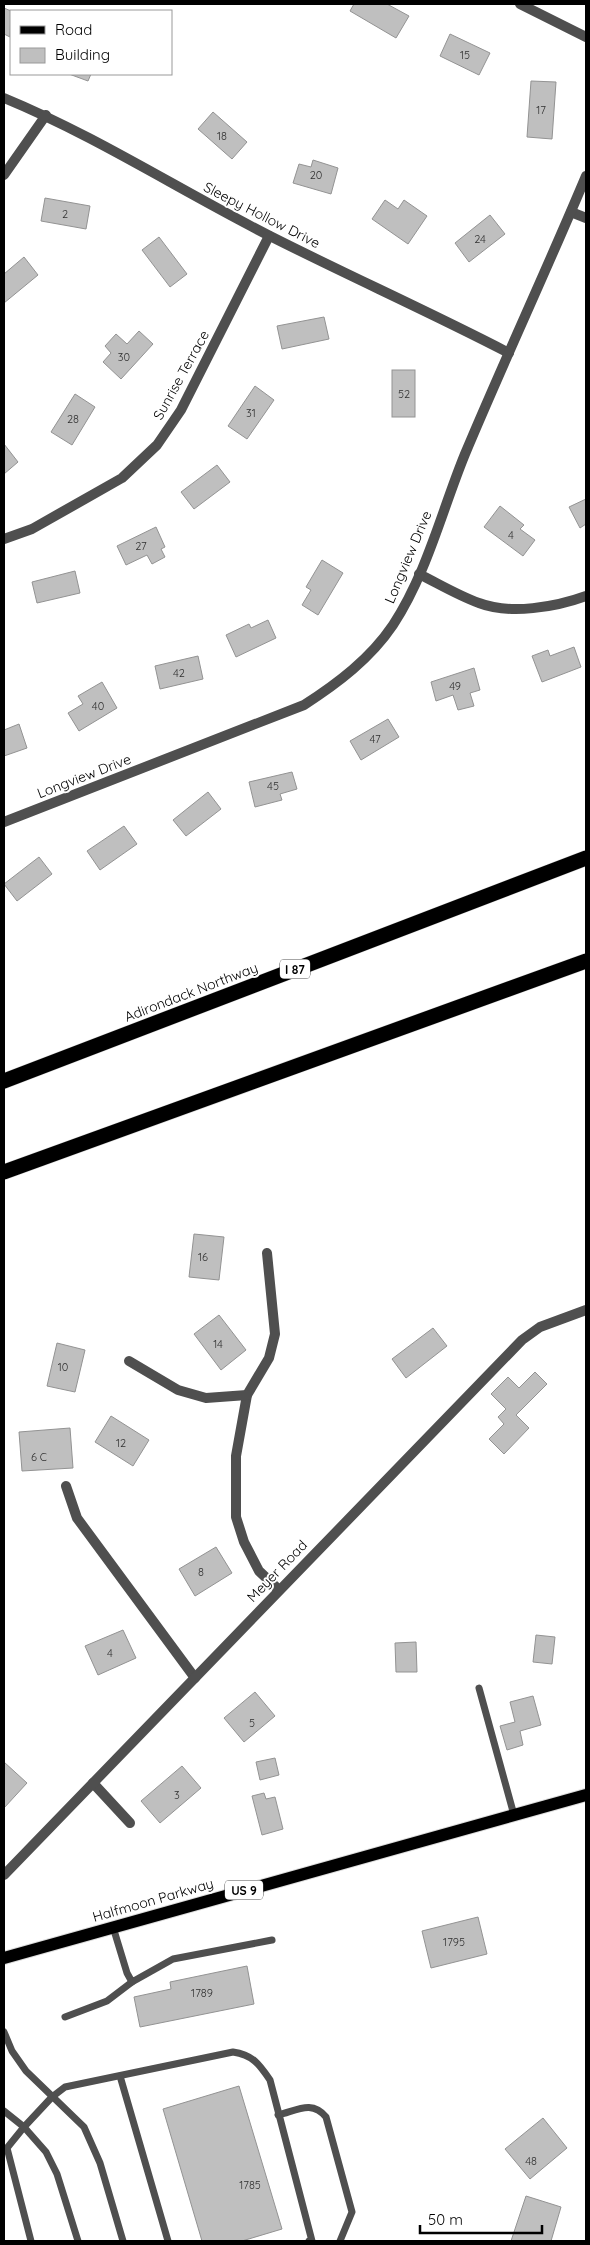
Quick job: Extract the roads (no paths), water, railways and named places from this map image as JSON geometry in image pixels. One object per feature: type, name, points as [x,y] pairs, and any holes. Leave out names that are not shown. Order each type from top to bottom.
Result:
[{"type":"highway","name":"Adirondack Northway","points":[[4,1081],[586,858]]},
{"type":"highway","points":[[4,1172],[100,1139],[586,961]]},
{"type":"highway","points":[[4,1181],[100,1139]]},
{"type":"main road","name":"US 9","points":[[514,1815],[586,1795]]},
{"type":"main road","name":"Halfmoon Parkway","points":[[4,1958],[514,1815]]},
{"type":"street","points":[[520,4],[586,36]]},
{"type":"street","name":"Sleepy Hollow Drive","points":[[4,98],[46,115],[270,236],[509,353]]},
{"type":"street","points":[[4,175],[46,115]]},
{"type":"street","name":"Longview Drive","points":[[4,822],[304,705],[339,682],[372,652],[394,624],[419,574],[464,455],[586,176]]},
{"type":"street","points":[[571,212],[586,218]]},
{"type":"street","name":"Sunrise Terrace","points":[[4,539],[32,529],[122,478],[157,445],[181,410],[270,236]]},
{"type":"street","points":[[419,574],[480,604],[497,608],[537,608],[570,602],[586,596]]},
{"type":"street","points":[[267,1253],[275,1334],[269,1358],[247,1395],[236,1456],[236,1517],[244,1542],[259,1571],[278,1589]]},
{"type":"street","name":"Meyer Road","points":[[4,1875],[195,1678],[278,1589],[522,1340],[540,1327],[586,1310]]},
{"type":"street","points":[[130,1361],[178,1390],[206,1398],[247,1395]]},
{"type":"street","points":[[66,1486],[77,1518],[82,1526],[195,1678]]},
{"type":"street","points":[[93,1782],[130,1823]]},
{"type":"lane","points":[[479,1688],[514,1815]]},
{"type":"lane","points":[[113,1927],[127,1973],[132,1982]]},
{"type":"lane","points":[[65,2017],[107,2001],[122,1992],[132,1982],[173,1959],[272,1940]]},
{"type":"lane","points":[[4,2032],[12,2051],[26,2071],[84,2127],[92,2142],[123,2241]]},
{"type":"lane","points":[[31,2241],[7,2148],[52,2097],[65,2087],[233,2052],[246,2054],[258,2061],[270,2080],[311,2241]]},
{"type":"lane","points":[[120,2076],[168,2241]]},
{"type":"lane","points":[[278,2114],[312,2106],[320,2110],[326,2117],[352,2212],[340,2241]]},
{"type":"lane","points":[[4,2111],[24,2127],[46,2152],[57,2174],[78,2241]]}]
